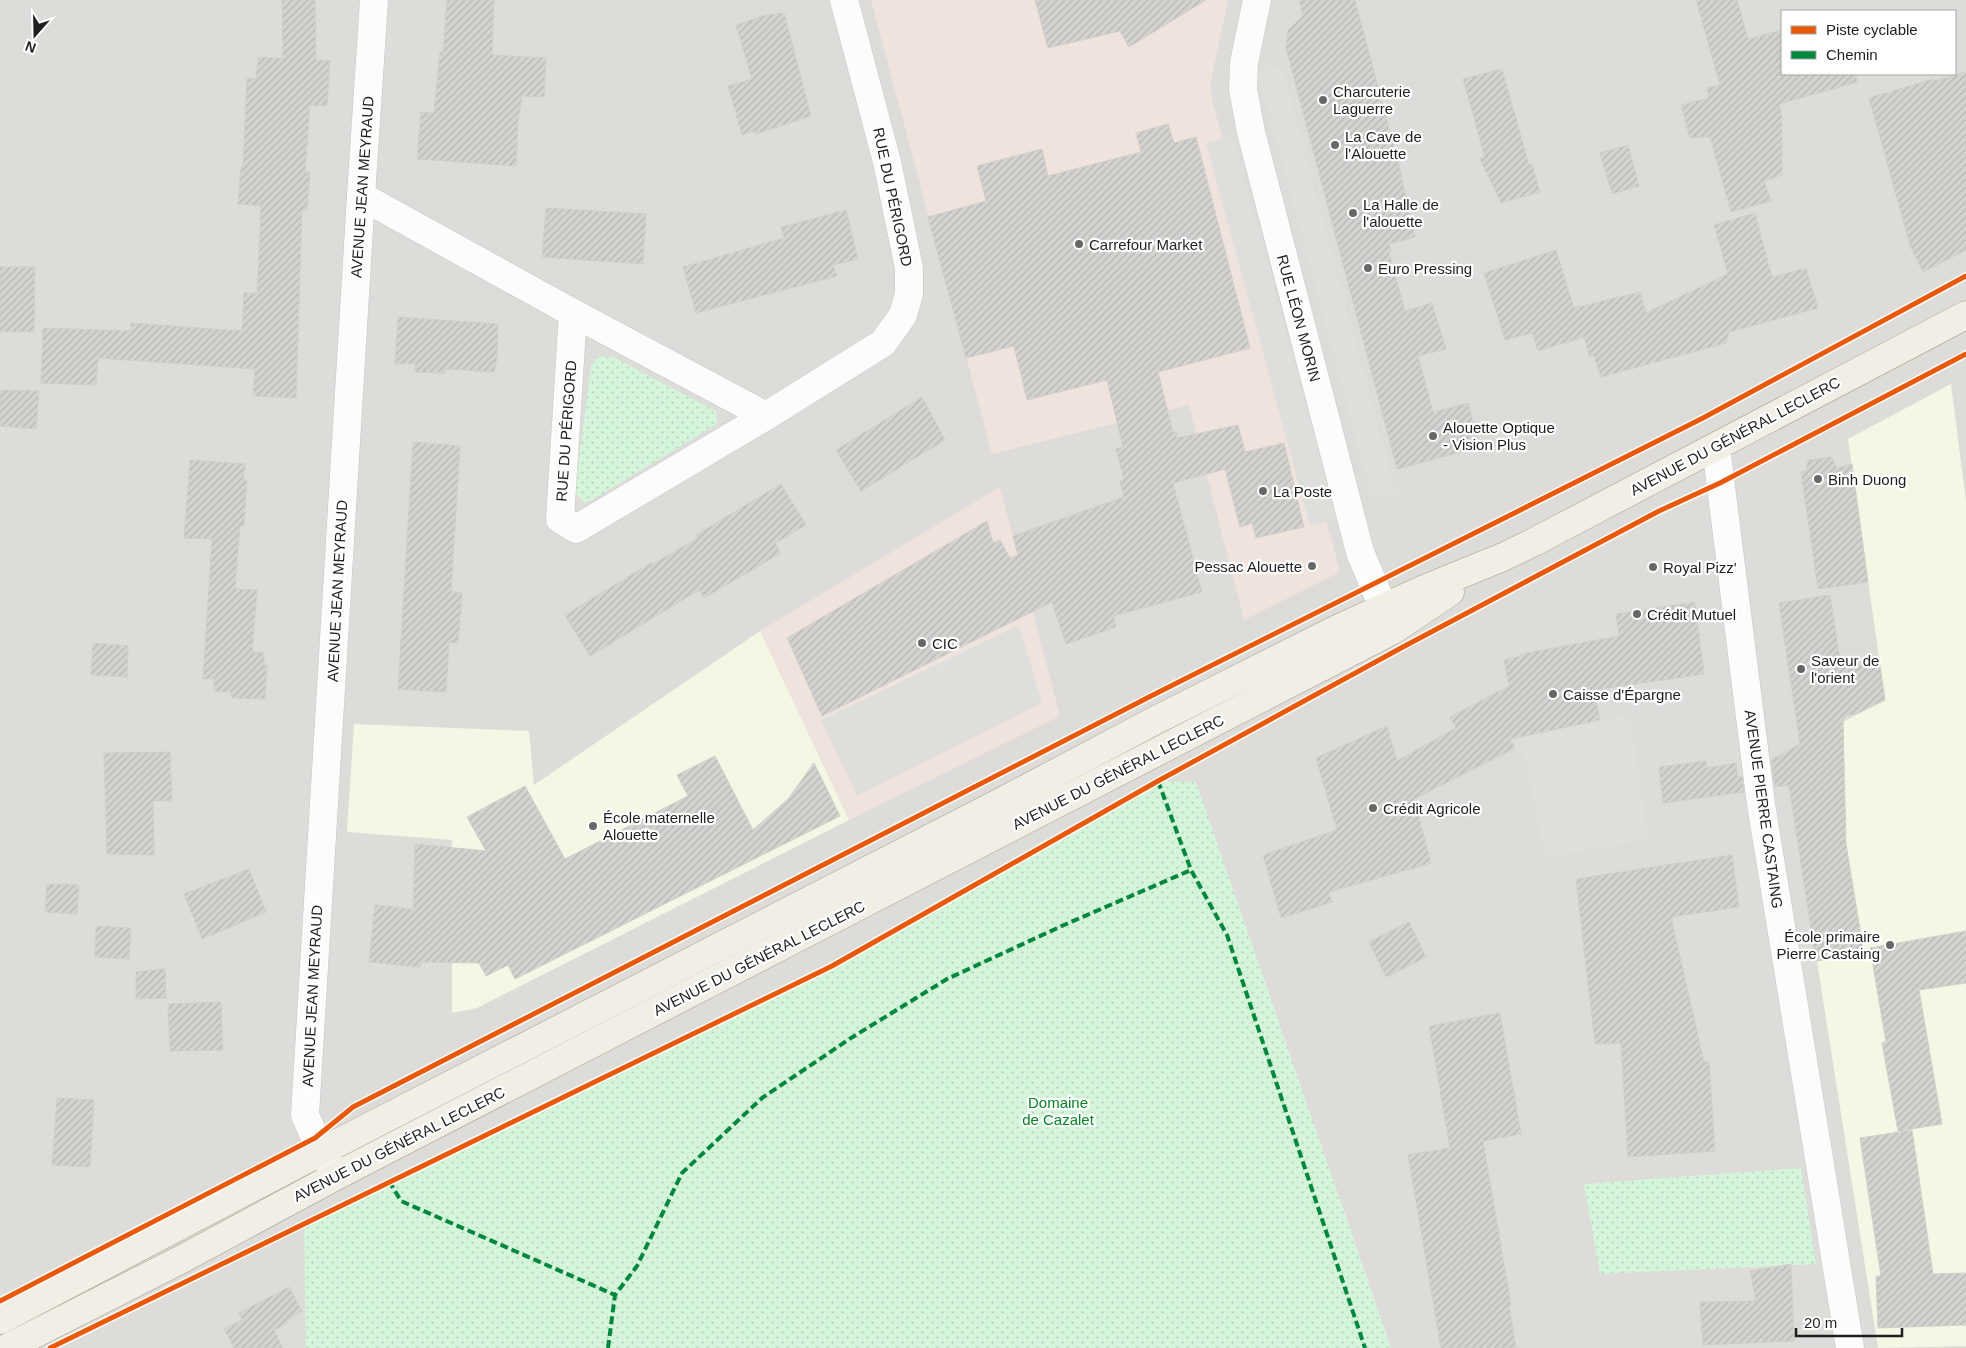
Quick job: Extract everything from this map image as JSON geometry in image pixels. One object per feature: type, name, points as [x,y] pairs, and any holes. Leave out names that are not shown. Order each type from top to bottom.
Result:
[{"type":"main road","name":"AVENUE DU GÉNÉRAL LECLERC","points":[[7,1348],[182,1259],[1389,619],[1422,590],[1503,557],[1966,316]]},
{"type":"main road","name":"AVENUE DU GÉNÉRAL LECLERC","points":[[0,1320],[322,1151],[1156,720],[1331,632],[1389,619]]},
{"type":"street","name":"AVENUE JEAN MEYRAUD","points":[[336,1176],[305,1115],[374,0]]},
{"type":"street","name":"RUE DU PÉRIGORD","points":[[573,313],[560,520],[576,529],[883,344],[903,315],[909,294],[909,268],[887,162],[844,0]]},
{"type":"street","name":"RUE LÉON MORIN","points":[[1257,0],[1244,63],[1242,90],[1249,123],[1360,552],[1389,619]]},
{"type":"street","points":[[361,196],[573,313],[766,416]]},
{"type":"street","name":"AVENUE PIERRE CASTAING","points":[[1716,447],[1761,804],[1850,1348]]},
{"type":"shaded area","points":[[0,0],[1966,0],[1966,1348],[1391,1348],[1196,783],[1158,781],[832,967],[305,1223],[306,1348],[0,1348]]},
{"type":"shaded area","points":[[871,0],[1035,0],[1037,10],[1074,0],[1228,0],[1210,85],[1213,104],[1340,572],[1244,620],[1189,405],[992,454]]},
{"type":"shaded area","points":[[1282,66],[1396,494],[1372,500],[1258,72]]},
{"type":"shaded area","points":[[1233,136],[1337,519],[1310,526],[1206,143]]},
{"type":"shaded area","name":"École primaire Pierre Castaing","points":[[1951,384],[1966,502],[1966,1346],[1878,1348],[1784,753],[1885,700],[1848,439]]},
{"type":"shaded area","points":[[1000,487],[1060,716],[849,820],[760,631]]},
{"type":"shaded area","points":[[1019,625],[1042,703],[857,796],[821,720]]},
{"type":"shaded area","name":"École maternelle Alouette","points":[[760,631],[849,820],[477,1008],[452,1013],[452,840],[347,832],[354,724],[529,731],[534,785]]},
{"type":"shaded area","points":[[1630,714],[1648,839],[1545,858],[1520,737]]},
{"type":"green space","points":[[598,356],[613,357],[716,411],[717,424],[592,500],[584,503],[575,491],[591,367]]},
{"type":"green space","name":"Domaine de Cazalet","points":[[1158,781],[1196,782],[1391,1348],[306,1348],[304,1223],[832,967]]},
{"type":"green space","points":[[1801,1168],[1816,1264],[1600,1274],[1584,1184]]},
{"type":"building","points":[[282,0],[315,0],[316,60],[330,61],[327,106],[310,105],[305,172],[310,172],[307,210],[302,210],[296,398],[253,396],[255,369],[98,358],[96,385],[41,383],[43,328],[131,331],[131,323],[242,331],[244,293],[257,293],[261,206],[238,204],[241,167],[243,167],[247,78],[256,79],[258,57],[283,59]]},
{"type":"building","points":[[447,0],[494,0],[492,55],[546,58],[544,97],[522,96],[518,122],[516,166],[417,159],[421,112],[434,113],[440,52],[443,53]]},
{"type":"building","points":[[1035,0],[1206,0],[1129,47],[1120,31],[1048,48]]},
{"type":"building","points":[[1299,0],[1355,0],[1399,166],[1415,237],[1389,244],[1391,251],[1389,252],[1405,311],[1432,303],[1446,349],[1418,356],[1433,412],[1468,403],[1480,447],[1397,469],[1286,48],[1288,30],[1303,16]]},
{"type":"building","points":[[1696,0],[1737,0],[1748,39],[1781,30],[1781,75],[1856,75],[1857,82],[1779,104],[1782,117],[1782,175],[1764,181],[1771,201],[1731,212],[1710,137],[1690,138],[1681,105],[1709,98],[1707,88],[1720,85]]},
{"type":"building","points":[[784,13],[811,116],[756,134],[755,131],[742,135],[728,86],[752,79],[736,25],[763,16]]},
{"type":"building","points":[[1502,69],[1529,165],[1532,164],[1540,192],[1501,203],[1480,159],[1485,157],[1463,79]]},
{"type":"building","points":[[1966,72],[1966,250],[1923,272],[1911,248],[1869,98],[1933,79],[1934,81]]},
{"type":"building","points":[[1168,124],[1174,143],[1196,137],[1250,348],[1158,372],[1173,432],[1176,432],[1177,438],[1238,425],[1245,452],[1284,443],[1304,527],[1256,538],[1252,523],[1240,527],[1225,469],[1173,483],[1202,592],[1113,616],[1116,627],[1066,644],[1052,602],[822,716],[787,638],[987,521],[993,543],[1000,540],[1010,558],[1018,555],[1013,536],[1124,497],[1120,481],[1124,480],[1116,449],[1123,447],[1107,380],[1027,400],[1014,346],[966,358],[928,217],[986,201],[977,166],[1042,149],[1048,176],[1141,152],[1136,133]]},
{"type":"building","points":[[1628,145],[1639,186],[1612,194],[1600,153]]},
{"type":"building","points":[[546,208],[646,214],[643,264],[542,257]]},
{"type":"building","points":[[846,210],[858,259],[833,265],[837,276],[696,313],[683,267],[784,238],[781,227]]},
{"type":"building","points":[[1755,213],[1772,277],[1806,268],[1818,308],[1729,332],[1726,343],[1601,377],[1594,356],[1590,357],[1584,337],[1538,351],[1532,333],[1505,340],[1484,273],[1556,250],[1574,308],[1640,292],[1646,313],[1728,274],[1714,225]]},
{"type":"building","points":[[0,267],[35,267],[34,332],[0,332]]},
{"type":"building","points":[[398,317],[498,324],[497,358],[494,372],[445,369],[445,373],[415,372],[416,364],[395,364]]},
{"type":"building","points":[[0,390],[39,391],[36,429],[0,426]]},
{"type":"building","points":[[922,397],[945,440],[861,491],[836,450]]},
{"type":"building","points":[[413,442],[460,446],[451,592],[462,593],[458,643],[449,642],[446,692],[398,689]]},
{"type":"building","points":[[1831,457],[1837,468],[1852,464],[1868,582],[1818,589],[1801,472],[1806,471],[1808,460]]},
{"type":"building","points":[[190,460],[245,464],[243,480],[247,480],[244,526],[240,526],[235,589],[257,590],[252,652],[264,653],[264,665],[267,665],[265,699],[232,698],[231,692],[214,691],[214,679],[203,679],[212,539],[184,538]]},
{"type":"building","points":[[781,484],[806,525],[775,543],[781,553],[704,598],[699,590],[590,656],[565,615],[651,563],[653,564],[698,538],[696,535]]},
{"type":"building","points":[[1830,595],[1841,667],[1879,659],[1885,700],[1858,713],[1844,716],[1843,721],[1846,844],[1864,954],[1816,961],[1789,785],[1775,787],[1771,760],[1800,744],[1779,603]]},
{"type":"building","points":[[1695,602],[1704,674],[1594,690],[1600,720],[1510,739],[1515,748],[1414,799],[1431,863],[1329,892],[1332,902],[1281,918],[1263,855],[1337,830],[1316,758],[1387,726],[1397,761],[1456,728],[1450,717],[1509,686],[1504,660],[1521,656],[1521,654],[1619,636],[1616,614]]},
{"type":"building","points":[[93,643],[128,646],[127,677],[91,675]]},
{"type":"building","points":[[170,752],[172,801],[153,801],[154,855],[107,854],[104,753]]},
{"type":"building","points":[[715,756],[753,830],[788,799],[814,763],[840,816],[515,979],[508,965],[486,976],[479,963],[421,962],[420,967],[369,962],[375,905],[413,909],[415,844],[486,851],[467,817],[525,786],[565,859],[688,796],[677,775]]},
{"type":"building","points":[[1706,761],[1707,768],[1736,763],[1738,778],[1742,776],[1744,792],[1663,803],[1659,767]]},
{"type":"building","points":[[1732,855],[1739,907],[1671,917],[1704,1062],[1709,1061],[1715,1151],[1628,1157],[1621,1043],[1595,1044],[1576,879]]},
{"type":"building","points":[[249,869],[266,912],[202,939],[184,894]]},
{"type":"building","points":[[47,884],[79,885],[77,914],[45,912]]},
{"type":"building","points":[[1409,922],[1426,957],[1386,977],[1369,942]]},
{"type":"building","points":[[96,926],[131,928],[129,959],[95,957]]},
{"type":"building","points":[[1966,931],[1966,983],[1919,990],[1942,1124],[1898,1131],[1882,1043],[1886,1042],[1870,948]]},
{"type":"building","points":[[165,969],[166,998],[136,999],[136,972]]},
{"type":"building","points":[[221,1002],[223,1050],[170,1051],[168,1004]]},
{"type":"building","points":[[1500,1013],[1521,1134],[1483,1141],[1511,1305],[1509,1305],[1516,1348],[1441,1348],[1408,1155],[1450,1148],[1429,1026]]},
{"type":"building","points":[[57,1098],[94,1100],[90,1167],[52,1165]]},
{"type":"building","points":[[1912,1130],[1933,1274],[1966,1273],[1966,1325],[1878,1328],[1876,1276],[1881,1276],[1860,1138]]},
{"type":"building","points":[[1791,1264],[1794,1341],[1703,1345],[1700,1302],[1756,1301],[1750,1271]]},
{"type":"building","points":[[289,1287],[302,1311],[287,1320],[288,1323],[274,1330],[283,1348],[234,1348],[224,1329],[242,1320],[239,1313]]},
{"type":"marked path","points":[[1158,781],[1191,870],[1227,935],[1365,1348]]},
{"type":"marked path","points":[[608,1348],[615,1295],[637,1266],[682,1173],[762,1098],[851,1038],[947,979],[1064,925],[1191,870]]},
{"type":"marked path","points":[[389,1181],[401,1201],[615,1295]]},
{"type":"cycle path","points":[[0,1301],[315,1138],[353,1107],[1151,696],[1703,418],[1966,276]]},
{"type":"cycle path","points":[[50,1348],[832,966],[1158,781],[1401,648],[1659,511],[1720,483],[1966,354]]},
{"type":"place","name":"Charcuterie Laguerre","points":[[1323,100]]},
{"type":"place","name":"La Cave de l'Alouette","points":[[1335,145]]},
{"type":"place","name":"La Halle de l'alouette","points":[[1353,213]]},
{"type":"place","name":"Carrefour Market","points":[[1079,244]]},
{"type":"place","name":"Euro Pressing","points":[[1368,268]]},
{"type":"place","name":"Alouette Optique - Vision Plus","points":[[1433,436]]},
{"type":"place","name":"Binh Duong","points":[[1818,479]]},
{"type":"place","name":"La Poste","points":[[1263,491]]},
{"type":"place","name":"Pessac Alouette","points":[[1312,566]]},
{"type":"place","name":"Royal Pizz'","points":[[1653,567]]},
{"type":"place","name":"Crédit Mutuel","points":[[1637,614]]},
{"type":"place","name":"CIC","points":[[922,643]]},
{"type":"place","name":"Saveur de l'orient","points":[[1801,669]]},
{"type":"place","name":"Caisse d'Épargne","points":[[1553,694]]},
{"type":"place","name":"Crédit Agricole","points":[[1373,808]]},
{"type":"place","name":"École maternelle Alouette","points":[[593,826]]},
{"type":"place","name":"École primaire Pierre Castaing","points":[[1890,945]]}]
